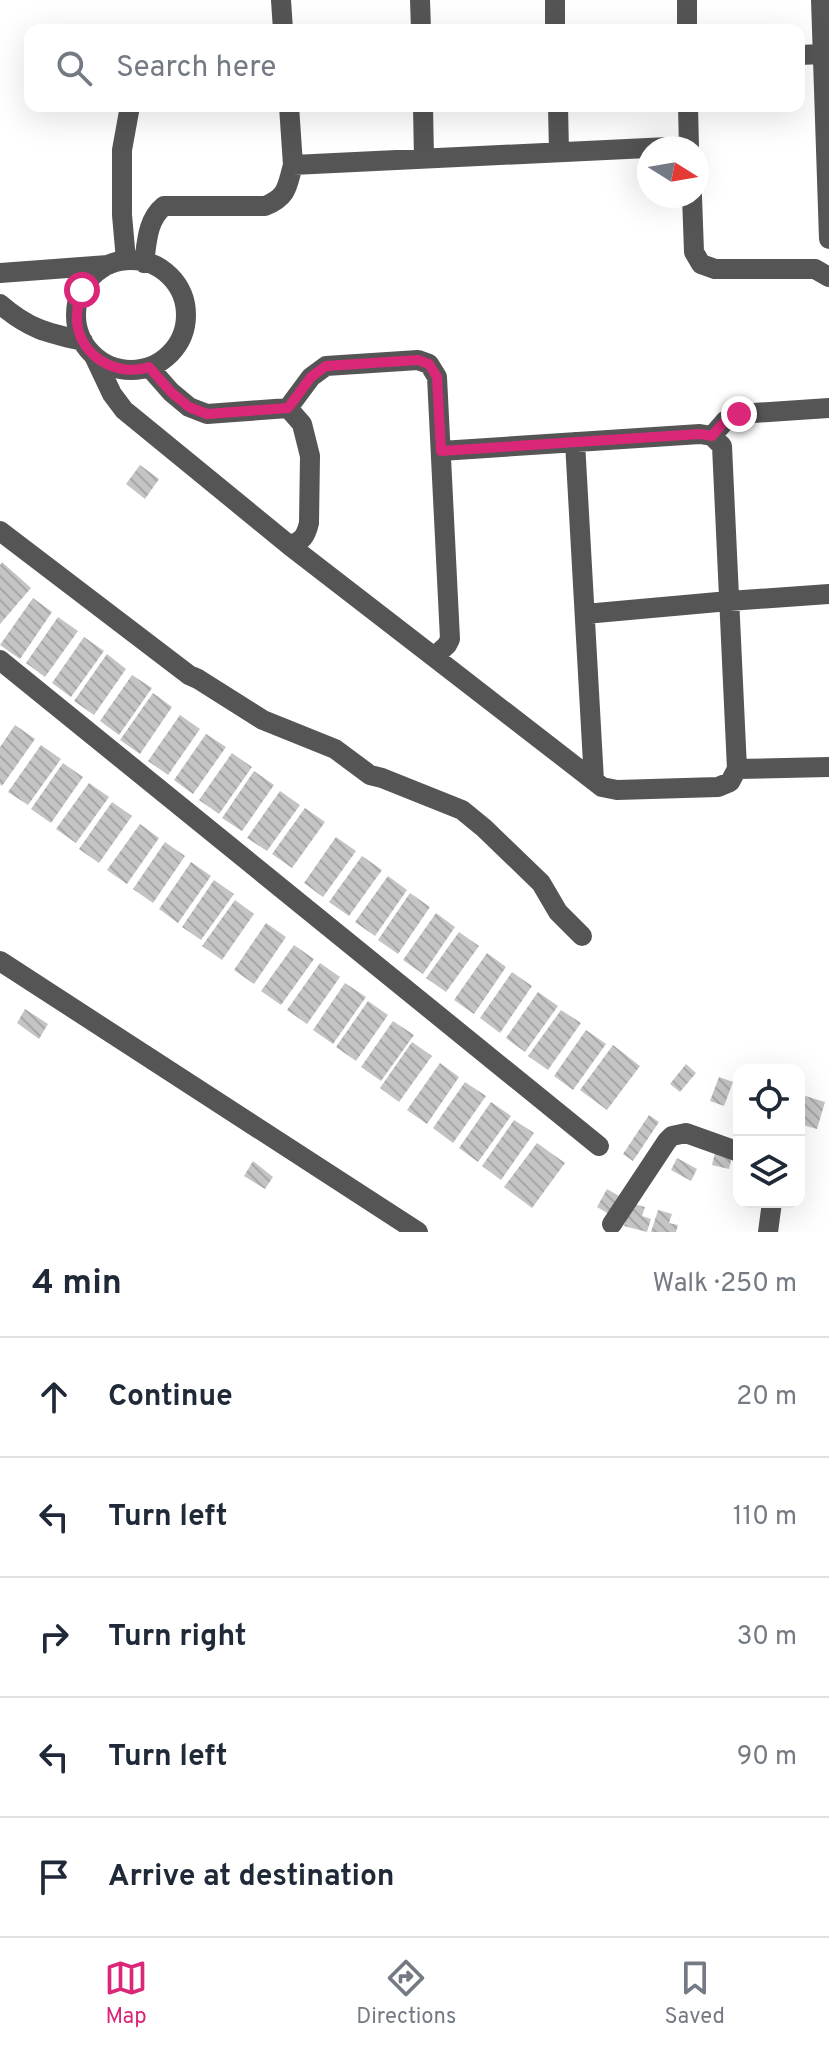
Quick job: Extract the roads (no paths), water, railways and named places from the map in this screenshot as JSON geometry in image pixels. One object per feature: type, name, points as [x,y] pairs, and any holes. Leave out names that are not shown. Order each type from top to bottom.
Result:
[{"type":"street","points":[[281,0],[283,24]]},
{"type":"street","points":[[420,0],[421,24]]},
{"type":"street","points":[[555,0],[555,24]]},
{"type":"street","points":[[687,0],[687,24]]},
{"type":"street","points":[[821,0],[829,239]]},
{"type":"street","points":[[805,55],[823,54]]},
{"type":"street","points":[[126,262],[122,150],[129,112]]},
{"type":"street","points":[[289,112],[293,165],[279,201],[265,206],[164,206],[126,262],[93,275],[82,290],[77,307],[77,325],[112,394],[124,410],[289,545],[602,787],[617,790],[718,787],[730,782],[737,769],[722,446],[712,436],[700,434],[441,451]]},
{"type":"street","points":[[423,112],[424,159]]},
{"type":"street","points":[[558,112],[559,152]]},
{"type":"street","points":[[688,112],[689,136]]},
{"type":"street","points":[[293,165],[637,149]]},
{"type":"street","points":[[692,208],[694,252],[701,264],[715,269],[815,269],[829,277]]},
{"type":"street","points":[[0,273],[126,262],[161,268],[175,281],[184,297],[186,315],[183,334],[174,350],[149,367],[126,370],[109,365],[88,349],[42,332],[18,319],[0,304]]},
{"type":"street","points":[[149,367],[189,407],[207,414],[288,408],[311,377],[326,366],[418,360],[429,364],[437,377],[450,639],[434,657]]},
{"type":"street","points":[[288,408],[302,424],[310,456],[307,532],[298,543],[289,545]]},
{"type":"street","points":[[712,436],[725,421],[739,414],[829,408]]},
{"type":"street","points":[[575,442],[594,781]]},
{"type":"street","points":[[0,531],[189,675],[263,720],[335,749],[370,775],[462,810],[541,883],[558,912],[582,936]]},
{"type":"street","points":[[585,614],[829,594]]},
{"type":"street","points":[[0,660],[599,1146]]},
{"type":"street","points":[[737,769],[829,767]]},
{"type":"street","points":[[0,961],[418,1232]]},
{"type":"street","points":[[612,1224],[672,1136],[686,1133],[733,1150]]},
{"type":"street","points":[[768,1232],[771,1208]]}]
